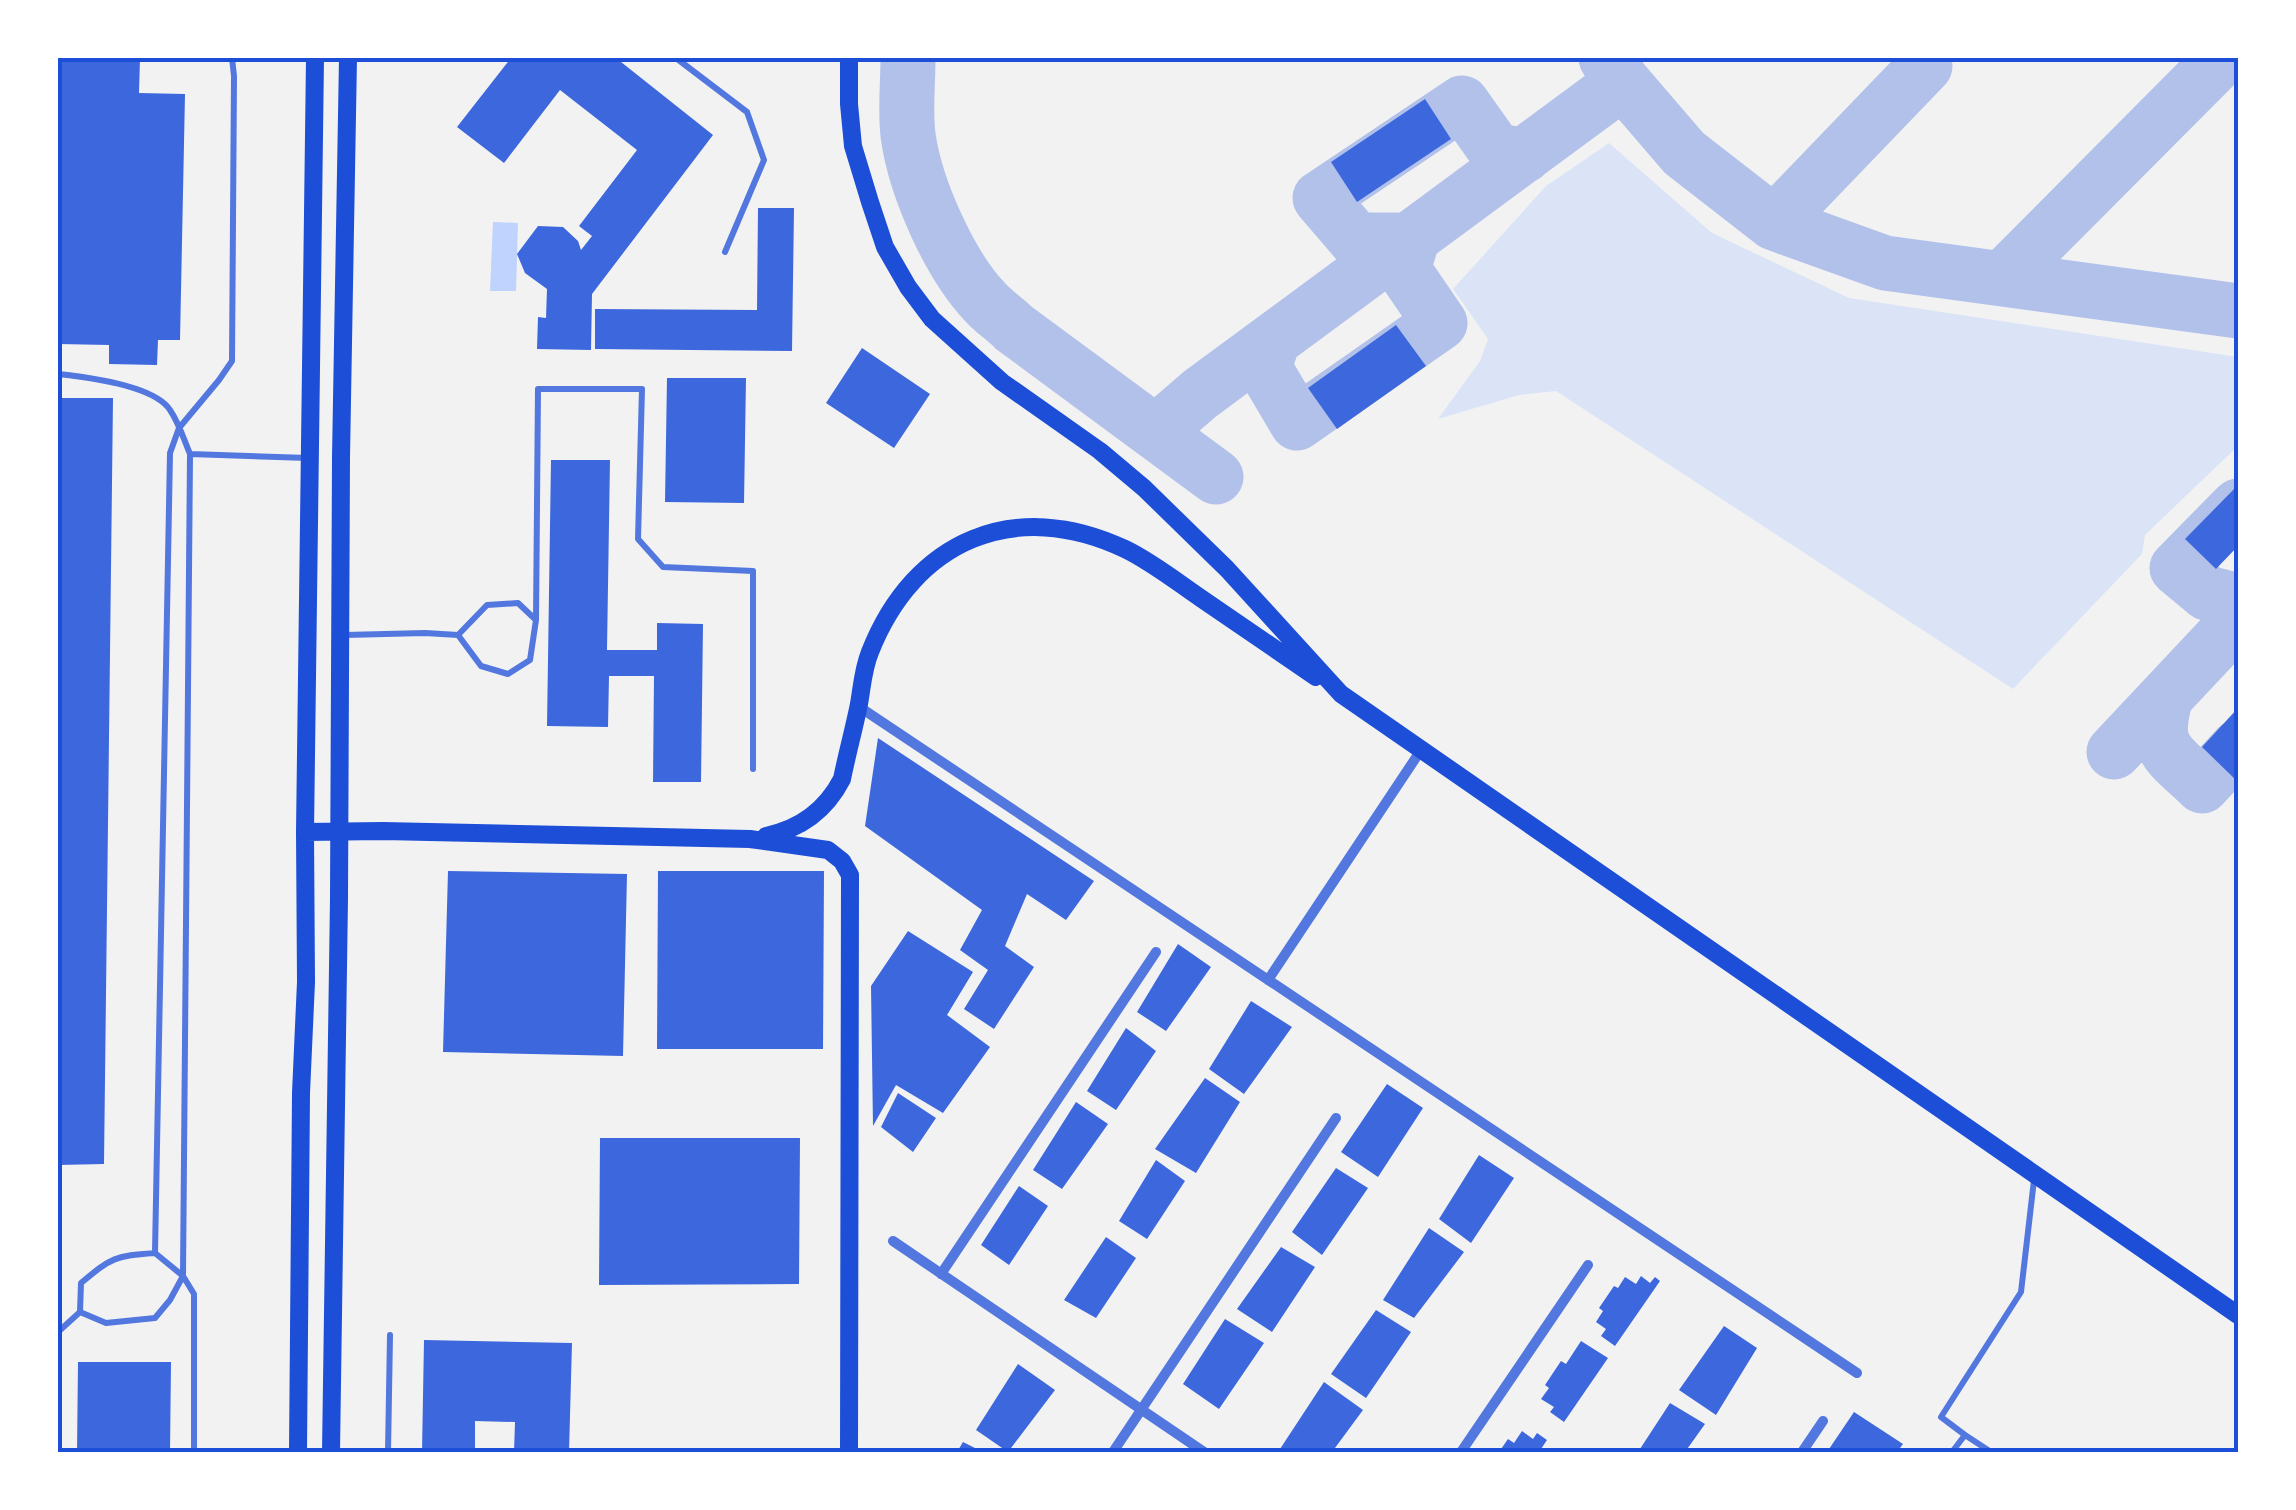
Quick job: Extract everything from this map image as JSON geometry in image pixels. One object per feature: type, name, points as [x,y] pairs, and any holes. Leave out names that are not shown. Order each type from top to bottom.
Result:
[{"type":"main road","points":[[298,1452],[315,58]]},
{"type":"main road","points":[[331,1452],[348,58]]},
{"type":"main road","points":[[849,58],[854,146],[870,202],[886,247],[932,319],[1002,382],[1100,450],[1144,488],[1227,568],[1341,694]]},
{"type":"main road","points":[[310,458],[341,458]]},
{"type":"main road","points":[[750,839],[788,832],[822,808],[834,794],[842,779],[869,654],[896,603],[938,558],[969,539],[999,530],[1060,529],[1091,536],[1126,549],[1158,568],[2238,1316]]},
{"type":"main road","points":[[304,832],[750,839],[828,850],[842,861],[850,875],[849,1452]]},
{"type":"street","points":[[858,706],[1856,1373]]},
{"type":"street","points":[[1268,980],[1421,750]]},
{"type":"street","points":[[941,1274],[1156,952]]},
{"type":"street","points":[[1113,1452],[1336,1118]]},
{"type":"street","points":[[893,1241],[1204,1452]]},
{"type":"street","points":[[1461,1452],[1588,1264]]},
{"type":"street","points":[[1802,1452],[1824,1421]]},
{"type":"lane","points":[[156,1253],[170,453],[179,428],[232,361],[232,58]]},
{"type":"lane","points":[[676,58],[747,112],[764,160],[725,252]]},
{"type":"lane","points":[[58,374],[132,386],[168,406],[190,454],[183,1276],[155,1318],[106,1323],[80,1312]]},
{"type":"lane","points":[[458,635],[481,666],[508,674],[530,660],[536,620],[538,389],[642,390],[638,540],[663,567],[753,571],[753,769]]},
{"type":"lane","points":[[190,454],[310,458]]},
{"type":"lane","points":[[339,636],[458,635],[487,605],[518,603],[536,620]]},
{"type":"lane","points":[[1991,1452],[1941,1417],[2020,1292],[2035,1174]]},
{"type":"lane","points":[[58,1332],[80,1312],[82,1284],[102,1265],[121,1255],[156,1253],[183,1276],[194,1294],[194,1452]]},
{"type":"lane","points":[[388,1452],[390,1334]]},
{"type":"lane","points":[[1952,1452],[1965,1434]]},
{"type":"shaded area","points":[[1609,143],[1712,233],[1849,298],[2238,357],[2238,446],[2145,535],[2142,554],[2013,689],[1556,391],[1519,395],[1438,419],[1480,361],[1488,339],[1453,289],[1546,186]]},
{"type":"water","points":[[493,222],[518,223],[516,291],[490,291]]},
{"type":"building","points":[[60,58],[140,58],[139,93],[185,94],[180,340],[158,340],[157,365],[109,364],[109,345],[58,344]]},
{"type":"building","points":[[511,58],[616,58],[713,135],[592,294],[591,350],[537,349],[538,317],[546,318],[547,289],[525,273],[517,254],[538,226],[563,227],[578,241],[581,250],[592,236],[579,226],[637,150],[560,90],[504,163],[457,127]]},
{"type":"building","points":[[1425,99],[1451,139],[1357,202],[1331,162]]},
{"type":"building","points":[[758,208],[794,208],[792,351],[595,349],[595,309],[757,310]]},
{"type":"building","points":[[1396,325],[1426,366],[1337,429],[1308,388]]},
{"type":"building","points":[[862,348],[930,394],[894,448],[826,403]]},
{"type":"building","points":[[667,378],[746,378],[744,503],[665,502]]},
{"type":"building","points":[[58,398],[113,398],[104,1164],[58,1165]]},
{"type":"building","points":[[551,460],[610,460],[607,650],[657,650],[657,623],[703,624],[701,782],[653,782],[654,676],[609,676],[608,727],[547,726]]},
{"type":"building","points":[[2238,485],[2238,546],[2216,569],[2185,539]]},
{"type":"building","points":[[2238,708],[2238,782],[2202,747]]},
{"type":"building","points":[[878,738],[1094,881],[1066,920],[1027,894],[1005,946],[1034,967],[994,1029],[964,1009],[988,970],[960,950],[982,910],[865,826]]},
{"type":"building","points":[[448,871],[627,874],[623,1056],[443,1052]]},
{"type":"building","points":[[658,871],[824,871],[823,1049],[657,1049]]},
{"type":"building","points":[[908,931],[973,972],[947,1015],[990,1047],[943,1113],[896,1085],[873,1126],[871,986]]},
{"type":"building","points":[[1178,944],[1211,967],[1166,1031],[1137,1012]]},
{"type":"building","points":[[1251,1001],[1292,1027],[1244,1094],[1209,1069]]},
{"type":"building","points":[[1126,1028],[1156,1051],[1116,1110],[1087,1091]]},
{"type":"building","points":[[1205,1078],[1240,1102],[1196,1173],[1155,1149]]},
{"type":"building","points":[[1387,1084],[1423,1108],[1378,1177],[1341,1152]]},
{"type":"building","points":[[898,1093],[936,1118],[913,1152],[881,1127]]},
{"type":"building","points":[[1076,1102],[1108,1124],[1062,1189],[1033,1170]]},
{"type":"building","points":[[600,1138],[800,1138],[799,1284],[599,1285]]},
{"type":"building","points":[[1479,1155],[1514,1178],[1471,1243],[1439,1219]]},
{"type":"building","points":[[1156,1160],[1185,1181],[1147,1239],[1119,1221]]},
{"type":"building","points":[[1336,1168],[1368,1188],[1322,1255],[1292,1232]]},
{"type":"building","points":[[1019,1186],[1048,1206],[1009,1265],[981,1245]]},
{"type":"building","points":[[1429,1228],[1464,1252],[1414,1318],[1383,1300]]},
{"type":"building","points":[[1106,1237],[1136,1258],[1096,1318],[1064,1300]]},
{"type":"building","points":[[1281,1247],[1315,1267],[1272,1332],[1237,1309]]},
{"type":"building","points":[[1641,1276],[1650,1283],[1655,1277],[1660,1281],[1615,1346],[1601,1336],[1606,1329],[1596,1322],[1603,1311],[1599,1308],[1625,1277],[1636,1284]]},
{"type":"building","points":[[1376,1310],[1411,1332],[1366,1398],[1331,1374]]},
{"type":"building","points":[[1225,1319],[1264,1343],[1219,1409],[1183,1384]]},
{"type":"building","points":[[1724,1326],[1757,1348],[1716,1415],[1679,1390]]},
{"type":"building","points":[[424,1340],[572,1343],[569,1452],[514,1452],[515,1422],[475,1421],[475,1452],[422,1452]]},
{"type":"building","points":[[1581,1341],[1608,1358],[1564,1422],[1550,1412],[1554,1407],[1541,1399],[1561,1361],[1566,1364]]},
{"type":"building","points":[[78,1362],[171,1362],[170,1452],[77,1452]]},
{"type":"building","points":[[1018,1364],[1055,1390],[1008,1452],[976,1430]]},
{"type":"building","points":[[1324,1382],[1363,1410],[1332,1452],[1284,1452],[1280,1449]]},
{"type":"building","points":[[1670,1403],[1705,1424],[1685,1452],[1638,1452]]},
{"type":"building","points":[[1854,1412],[1903,1444],[1897,1452],[1827,1452]]},
{"type":"building","points":[[1522,1431],[1533,1439],[1537,1433],[1547,1440],[1539,1452],[1499,1452],[1508,1439],[1514,1443]]},
{"type":"building","points":[[963,1442],[983,1452],[957,1452]]},
{"type":"taxiway","points":[[908,58],[907,126],[918,178],[936,224],[972,286],[1014,328],[1216,477]]},
{"type":"taxiway","points":[[1606,58],[1684,153],[1774,223],[1885,263],[2238,311]]},
{"type":"taxiway","points":[[2002,279],[2222,58]]},
{"type":"taxiway","points":[[1774,223],[1925,66]]},
{"type":"taxiway","points":[[1156,432],[1200,394],[1623,82]]},
{"type":"taxiway","points":[[1273,341],[1264,367],[1297,423],[1440,323],[1403,269],[1412,240],[1356,240],[1320,198],[1462,103],[1496,151],[1525,155]]},
{"type":"taxiway","points":[[2238,506],[2177,568],[2207,593],[2238,601]]},
{"type":"taxiway","points":[[2114,752],[2238,620]]},
{"type":"taxiway","points":[[2166,697],[2160,728],[2165,748],[2202,786],[2238,747]]}]
